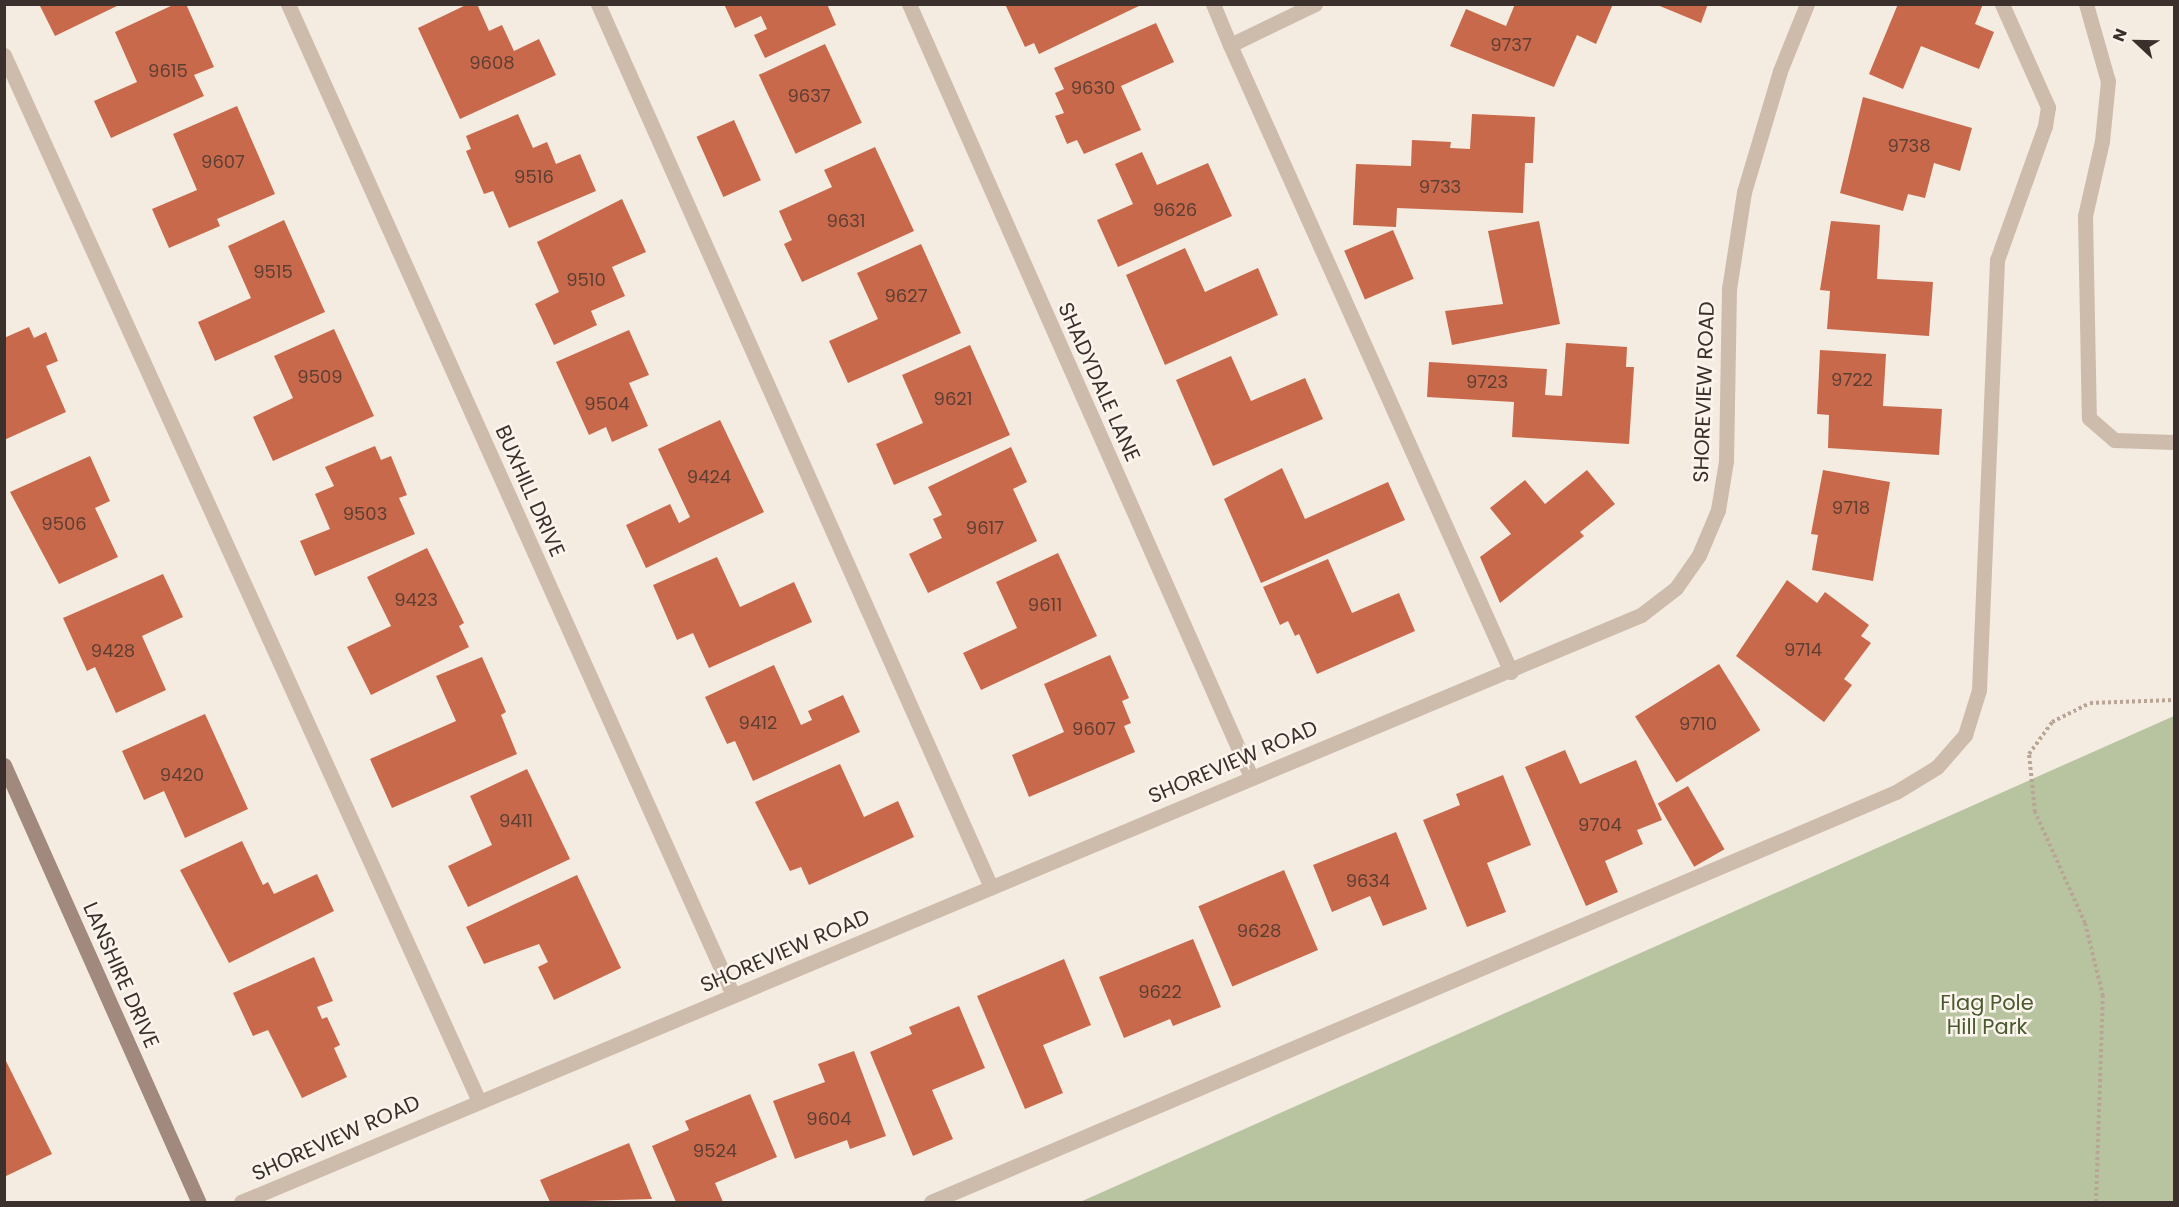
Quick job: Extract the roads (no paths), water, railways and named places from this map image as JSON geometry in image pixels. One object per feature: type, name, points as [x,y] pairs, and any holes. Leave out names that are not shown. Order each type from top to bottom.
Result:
[{"type":"street","name":"BUXHILL DRIVE","points":[[288,4],[733,995]]},
{"type":"street","points":[[598,4],[991,887]]},
{"type":"street","name":"SHADYDALE LANE","points":[[909,4],[1251,777]]},
{"type":"street","points":[[1213,4],[1511,672]]},
{"type":"street","points":[[1230,45],[1315,4]]},
{"type":"street","name":"SHOREVIEW ROAD","points":[[241,1203],[478,1099],[733,995],[1251,777],[1511,672],[1641,615],[1676,588],[1699,555],[1718,510],[1726,461],[1729,289],[1744,192],[1780,71],[1807,4]]},
{"type":"street","points":[[931,1203],[1896,792],[1937,767],[1965,735],[1979,690],[1997,260],[2045,126],[2048,108],[2002,4]]},
{"type":"street","points":[[2086,4],[2108,81],[2102,141],[2085,216],[2089,418],[2114,440],[2175,442]]},
{"type":"street","points":[[4,55],[478,1099]]},
{"type":"street","name":"LANSHIRE DRIVE","points":[[4,765],[200,1203]]},
{"type":"park label","name":"Flag Pole Hill Park","points":[[1987,1015]]}]
